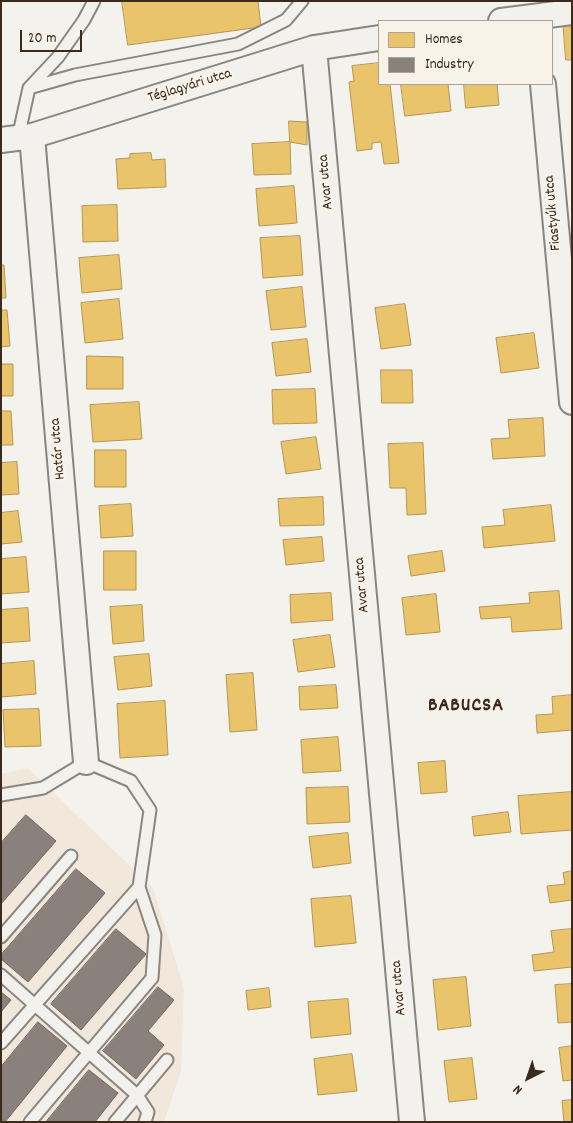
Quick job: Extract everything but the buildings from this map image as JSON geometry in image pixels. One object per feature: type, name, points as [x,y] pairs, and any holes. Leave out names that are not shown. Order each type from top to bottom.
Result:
[{"type":"street","points":[[519,20],[537,19],[572,12]]},
{"type":"street","name":"Téglagyári utca","points":[[17,138],[314,48],[378,38]]},
{"type":"street","name":"Avar utca","points":[[314,48],[412,1122]]},
{"type":"street","name":"Fiastyúk utca","points":[[543,85],[566,269],[572,402]]},
{"type":"street","name":"Határ utca","points":[[17,138],[86,762]]},
{"type":"lane","points":[[17,138],[29,88],[58,57],[84,20],[94,1]]},
{"type":"lane","points":[[29,88],[93,71],[238,44],[286,20],[302,1]]},
{"type":"lane","points":[[1,795],[43,788],[86,762],[131,781],[150,810],[139,887],[154,935],[152,978],[30,1122]]},
{"type":"lane","points":[[1,936],[71,856]]},
{"type":"lane","points":[[1,1043],[139,887]]},
{"type":"lane","points":[[1,975],[137,1095],[148,1112],[145,1122]]},
{"type":"lane","points":[[115,1122],[167,1060]]},
{"type":"shaded area","points":[[28,768],[153,888],[184,988],[181,1071],[164,1122],[1,1122],[1,774]]},
{"type":"district","name":"BABUCSA","points":[[466,707]]}]
